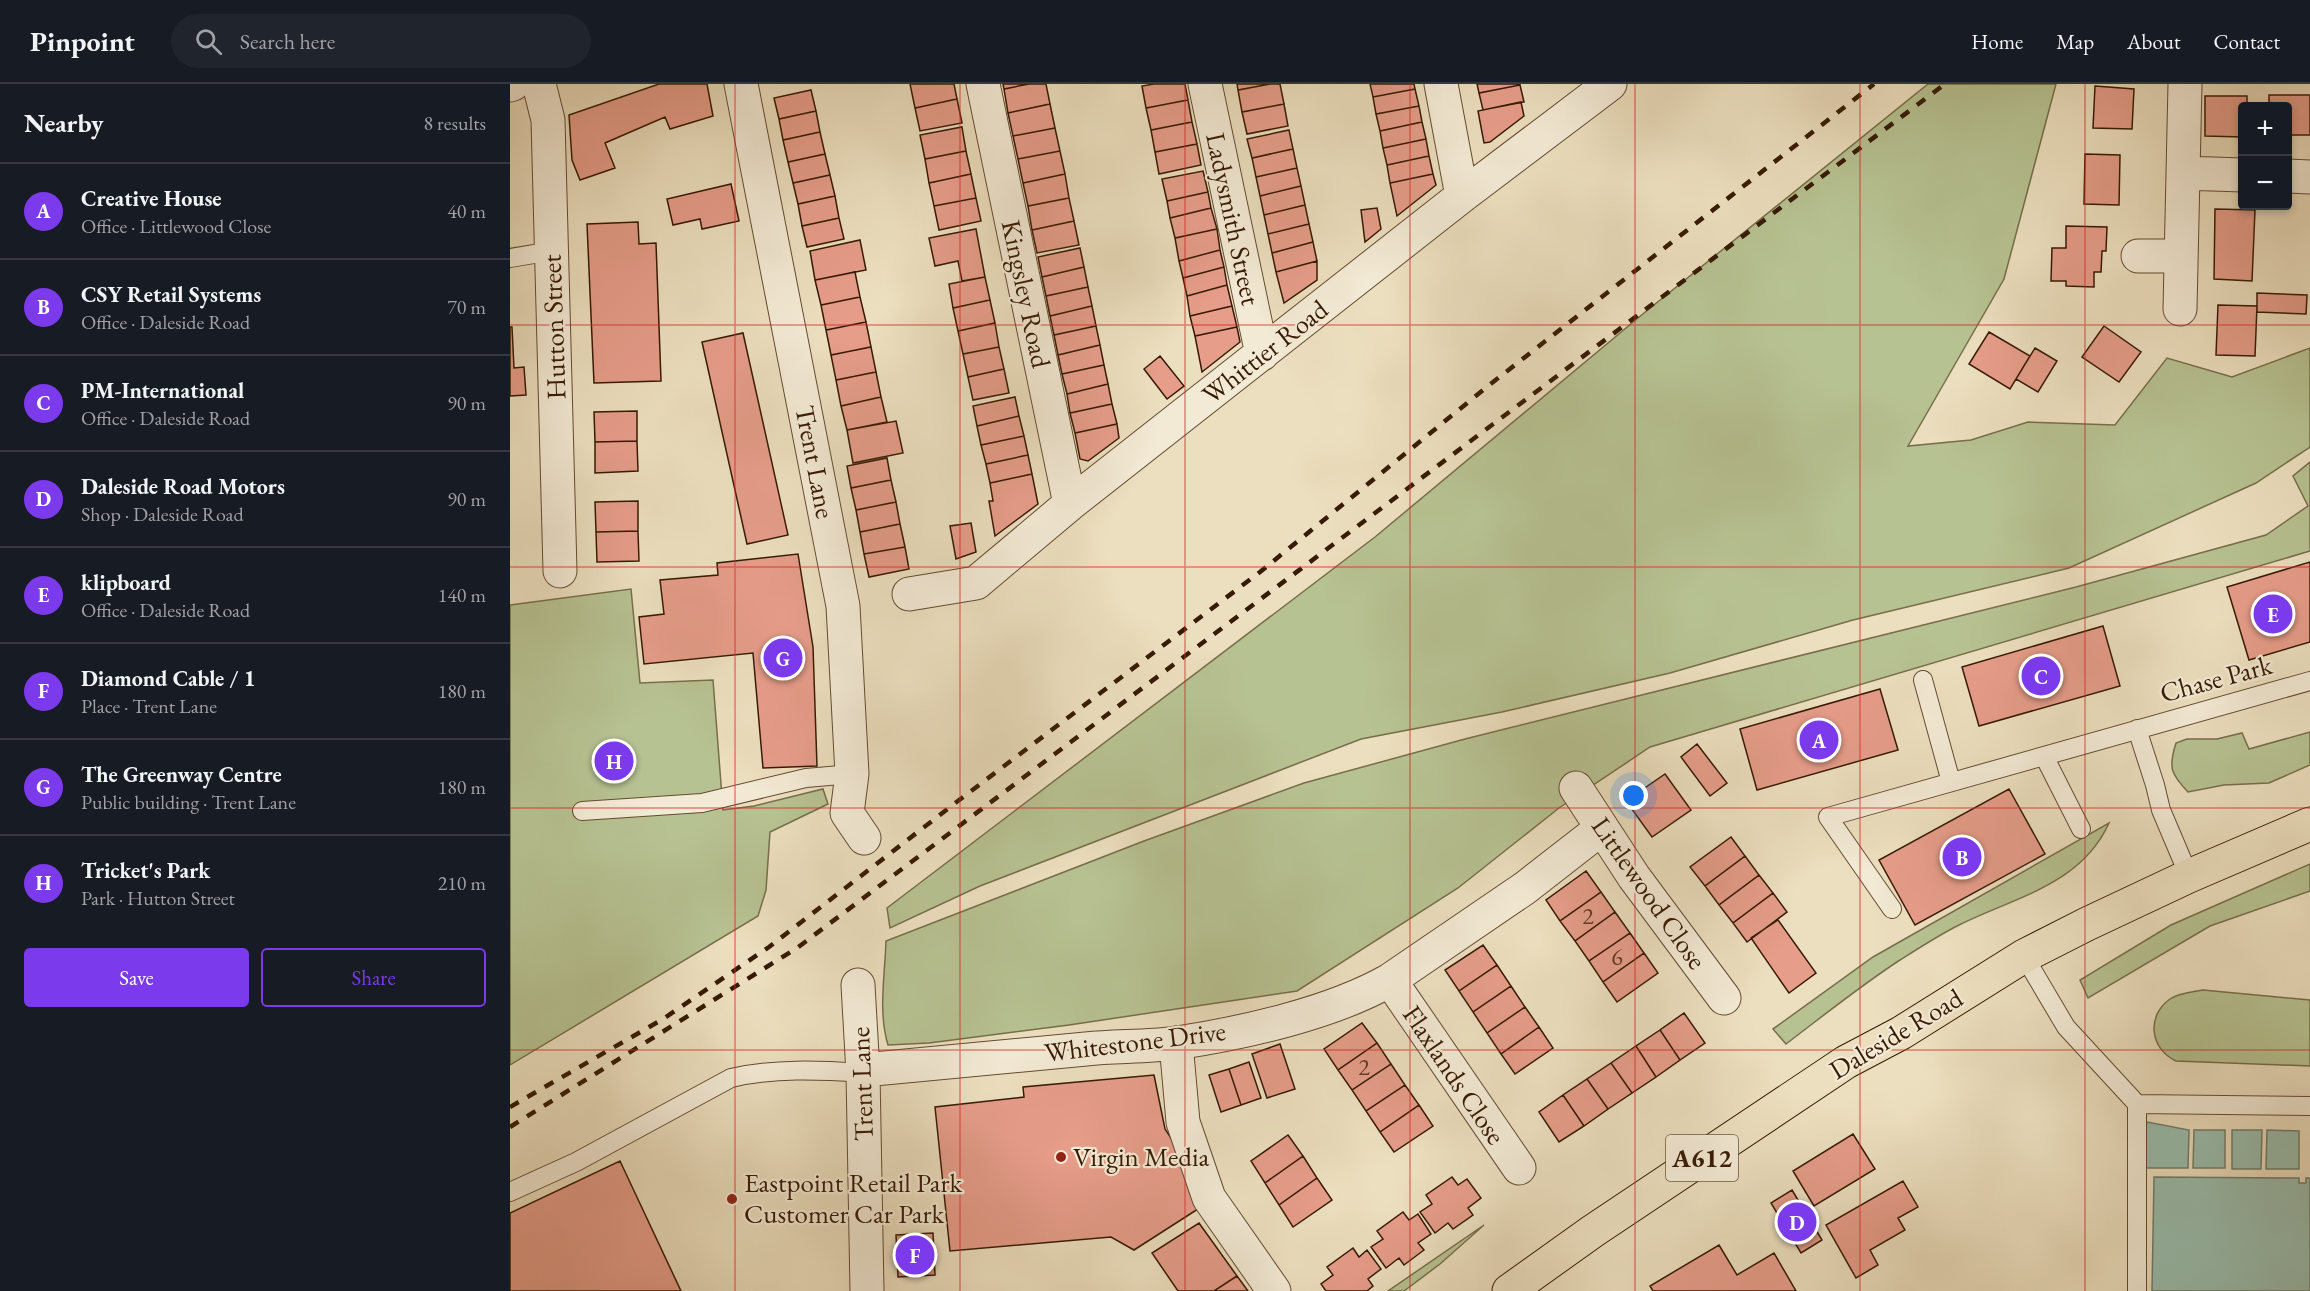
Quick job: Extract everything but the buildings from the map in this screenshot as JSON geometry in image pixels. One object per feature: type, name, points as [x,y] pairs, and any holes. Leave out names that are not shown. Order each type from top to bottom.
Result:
[{"type":"main road","name":"Daleside Road","points":[[1509,1291],[1593,1231],[1845,1062],[1901,1033],[2024,956],[2189,876],[2310,824]]},
{"type":"street","name":"Hutton Street","points":[[539,84],[548,120],[560,571]]},
{"type":"street","name":"Trent Lane","points":[[741,84],[843,606],[852,774],[847,813],[864,838]]},
{"type":"street","name":"Kingsley Road","points":[[983,84],[1070,504]]},
{"type":"street","name":"Ladysmith Street","points":[[1205,84],[1262,354]]},
{"type":"street","points":[[1441,84],[1462,196]]},
{"type":"street","name":"Whittier Road","points":[[909,594],[976,583],[1070,504],[1462,196],[1610,84]]},
{"type":"street","points":[[2180,309],[2185,84]]},
{"type":"street","points":[[2182,173],[2238,175]]},
{"type":"street","points":[[2292,176],[2310,177]]},
{"type":"street","points":[[2138,256],[2181,256]]},
{"type":"street","name":"Littlewood Close","points":[[1576,788],[1634,877],[1724,998]]},
{"type":"street","name":"Whitestone Drive","points":[[863,1073],[884,1068],[1176,1043],[1262,1025],[1314,1011],[1366,993],[1390,980],[1525,888],[1602,828]]},
{"type":"street","name":"Flaxlands Close","points":[[1390,980],[1519,1168]]},
{"type":"street","name":"Trent Lane","points":[[858,985],[863,1073],[867,1291]]},
{"type":"street","points":[[1176,1043],[1183,1122],[1209,1198],[1274,1291]]},
{"type":"lane","points":[[510,258],[552,252]]},
{"type":"lane","points":[[1923,680],[1951,782]]},
{"type":"lane","name":"Chase Park","points":[[1892,909],[1828,817],[2310,681]]},
{"type":"lane","name":"Chase Park","points":[[2137,729],[2161,810],[2189,876]]},
{"type":"lane","points":[[2044,756],[2081,829]]},
{"type":"lane","points":[[582,811],[702,803],[806,778],[852,774]]},
{"type":"lane","points":[[2024,956],[2066,1027],[2137,1104],[2136,1291]]},
{"type":"lane","points":[[510,1192],[576,1162],[731,1078],[755,1072],[863,1073]]},
{"type":"lane","points":[[2137,1104],[2310,1106]]},
{"type":"shaded area","points":[[1928,84],[2056,84],[2004,279],[1908,446],[1971,440],[2028,422],[2115,425],[2167,358],[2232,377],[2310,348],[2310,447],[2256,483],[2069,568],[1853,620],[1670,673],[1502,712],[1361,739],[980,886],[890,928],[887,908],[1375,537],[1644,313]]},
{"type":"shaded area","points":[[2310,462],[2310,551],[1650,747],[1559,808],[1458,888],[1297,991],[1069,1025],[929,1043],[888,1045],[883,1020],[886,941],[1144,841],[1304,783],[1465,739],[2076,587],[2266,535],[2308,506],[2293,476]]},
{"type":"shaded area","points":[[631,589],[640,683],[713,680],[723,810],[754,806],[823,789],[828,804],[770,832],[766,890],[758,916],[510,1065],[510,605]]},
{"type":"shaded area","points":[[2310,732],[2310,765],[2269,783],[2224,785],[2188,792],[2173,770],[2172,759],[2176,743],[2187,739],[2217,739],[2242,733],[2249,749]]},
{"type":"shaded area","points":[[2109,823],[2097,844],[2082,861],[2064,875],[2024,897],[1980,915],[1929,942],[1871,980],[1786,1044],[1773,1029],[1873,957]]},
{"type":"shaded area","points":[[2310,864],[2310,891],[2210,926],[2088,998],[2080,980],[2171,925]]},
{"type":"shaded area","points":[[2203,990],[2310,1000],[2310,1066],[2176,1061],[2167,1056],[2156,1041],[2154,1023],[2157,1014],[2170,999]]},
{"type":"shaded area","points":[[2147,1122],[2189,1130],[2188,1168],[2144,1168]]},
{"type":"shaded area","points":[[2194,1130],[2225,1130],[2225,1168],[2193,1168]]},
{"type":"shaded area","points":[[2232,1130],[2262,1130],[2261,1169],[2232,1169]]},
{"type":"shaded area","points":[[2267,1130],[2299,1131],[2299,1169],[2266,1169]]},
{"type":"shaded area","points":[[2154,1177],[2299,1178],[2299,1183],[2306,1183],[2306,1178],[2310,1178],[2310,1291],[2152,1291]]},
{"type":"shaded area","points":[[1484,1225],[1440,1264],[1404,1291],[1388,1291]]},
{"type":"railway","points":[[510,1107],[663,1019],[769,947],[1260,572],[1488,386],[1874,84]]},
{"type":"railway","points":[[510,1127],[797,948],[1945,84]]},
{"type":"place","name":"klipboard","points":[[2273,614]]},
{"type":"place","name":"The Greenway Centre","points":[[783,658]]},
{"type":"place","name":"PM-International","points":[[2041,676]]},
{"type":"place","name":"Creative House","points":[[1819,740]]},
{"type":"place","name":"Tricket's Park","points":[[614,761]]},
{"type":"place","name":"CSY Retail Systems","points":[[1962,857]]},
{"type":"place","name":"Virgin Media","points":[[1061,1157]]},
{"type":"place","name":"Eastpoint Retail Park Customer Car Park","points":[[732,1199]]},
{"type":"place","name":"Daleside Road Motors","points":[[1797,1222]]},
{"type":"place","name":"Diamond Cable / 1","points":[[915,1255]]}]
